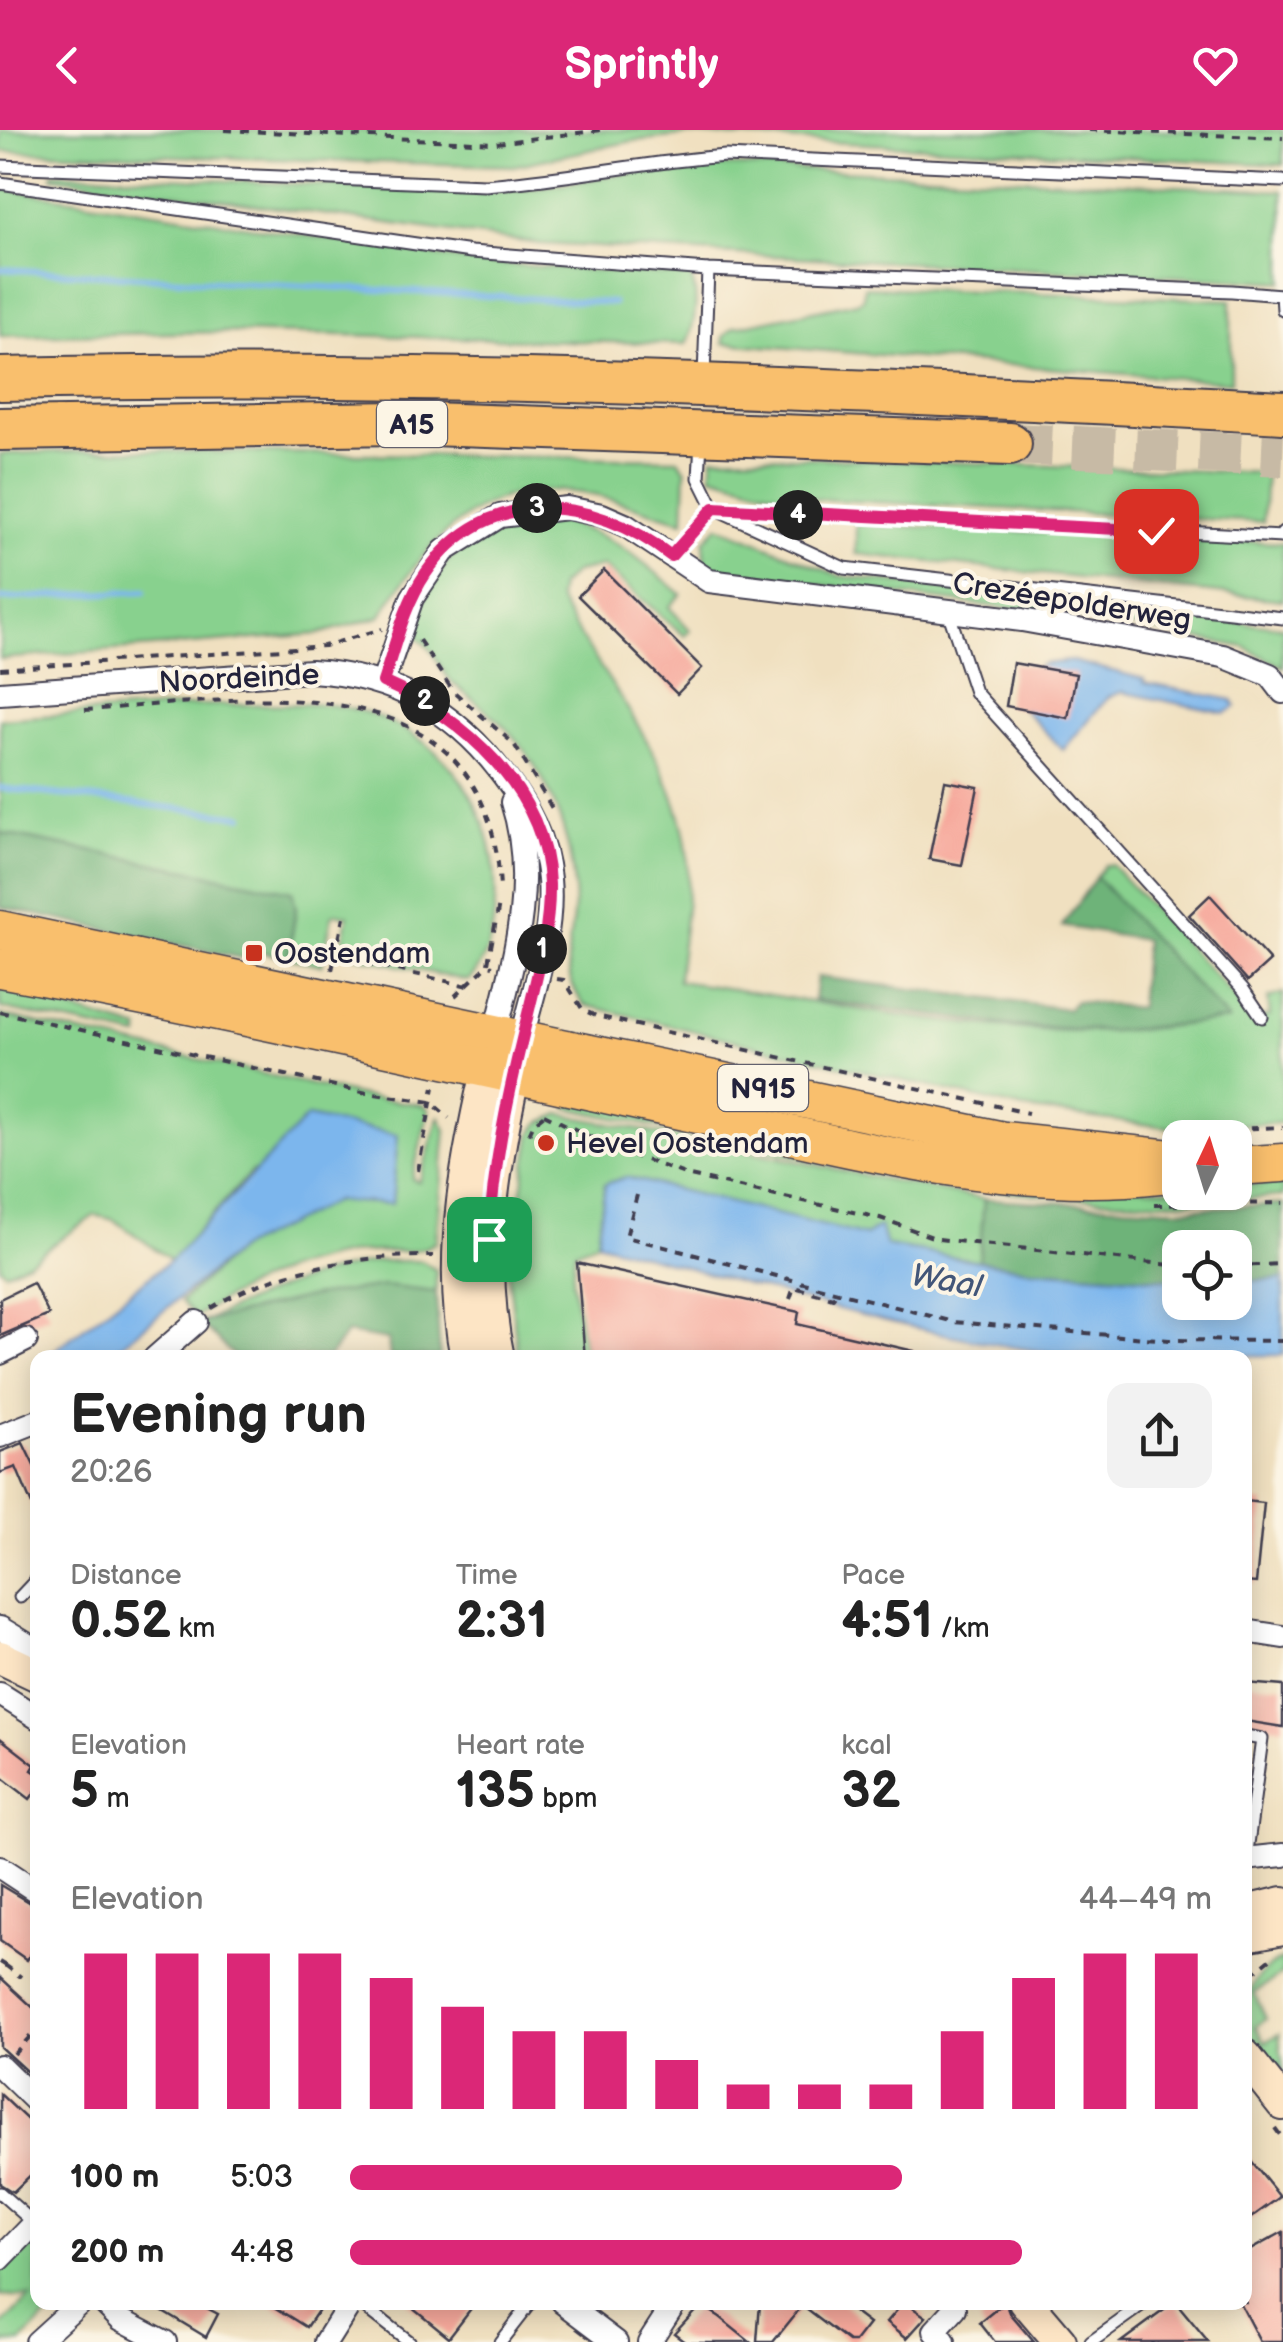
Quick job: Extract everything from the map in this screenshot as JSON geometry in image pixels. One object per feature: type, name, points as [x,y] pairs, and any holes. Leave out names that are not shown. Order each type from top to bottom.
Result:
[{"type":"highway","name":"A15","points":[[0,379],[167,375],[540,378],[1283,412]]},
{"type":"highway","name":"A15","points":[[0,429],[401,423],[1010,444]]},
{"type":"main road","name":"N915","points":[[0,930],[449,1021],[1004,1141],[1162,1145]]},
{"type":"main road","name":"N915","points":[[0,968],[929,1161],[1092,1177],[1162,1173]]},
{"type":"main road","name":"Noordeinde","points":[[497,1350],[489,1239],[500,1072],[509,1034]]},
{"type":"main road","name":"Noordeinde","points":[[466,1350],[459,1248],[473,1126],[500,1072]]},
{"type":"main road","points":[[1252,1165],[1283,1163]]},
{"type":"main road","points":[[0,1657],[30,1671]]},
{"type":"main road","points":[[1252,1888],[1283,1892]]},
{"type":"main road","points":[[1260,1935],[1283,1903]]},
{"type":"main road","points":[[1252,2064],[1283,2104]]},
{"type":"main road","points":[[1033,2310],[1060,2342]]},
{"type":"street","name":"Crezéepolderweg","points":[[383,682],[412,598],[444,551],[500,516],[536,508],[602,514],[646,537],[709,581],[1098,632],[1223,656],[1270,675],[1283,692]]},
{"type":"street","name":"Noordeinde","points":[[0,692],[311,671],[383,682],[452,718],[478,742],[531,813],[544,850],[548,920],[538,975],[509,1034]]},
{"type":"street","name":"Noordeinde","points":[[503,775],[520,828],[524,861],[509,1034]]},
{"type":"street","points":[[165,1350],[196,1322]]},
{"type":"street","points":[[0,1353],[26,1340]]},
{"type":"street","points":[[0,1436],[30,1424]]},
{"type":"street","points":[[0,1628],[30,1646]]},
{"type":"street","points":[[1252,1632],[1283,1637]]},
{"type":"street","points":[[0,1694],[30,1713]]},
{"type":"street","points":[[1252,1858],[1283,1855]]},
{"type":"street","points":[[0,1867],[30,1887]]},
{"type":"street","points":[[1,2067],[30,2095]]},
{"type":"street","points":[[0,2258],[30,2228]]},
{"type":"street","points":[[36,2342],[71,2310]]},
{"type":"street","points":[[112,2310],[165,2342]]},
{"type":"street","points":[[326,2342],[348,2310]]},
{"type":"street","points":[[574,2310],[616,2342]]},
{"type":"street","points":[[649,2342],[669,2310]]},
{"type":"street","points":[[944,2342],[935,2331],[953,2310]]},
{"type":"lane","points":[[0,166],[485,185],[724,156],[1283,181]]},
{"type":"lane","points":[[0,182],[471,252],[708,270],[1282,295],[1283,310]]},
{"type":"lane","points":[[704,388],[708,270]]},
{"type":"lane","points":[[702,432],[699,478],[714,508],[844,568],[1283,618]]},
{"type":"lane","points":[[714,508],[1282,537],[1283,532]]},
{"type":"lane","points":[[671,556],[714,508]]},
{"type":"lane","points":[[948,611],[975,692],[1244,989],[1262,1017]]},
{"type":"lane","points":[[20,1597],[30,1586]]},
{"type":"lane","points":[[1252,1737],[1262,1739],[1252,1814]]},
{"type":"lane","points":[[0,2193],[30,2217]]},
{"type":"lane","points":[[365,2310],[409,2342]]},
{"type":"lane","points":[[500,2342],[525,2310]]},
{"type":"lane","points":[[1091,2342],[1136,2310]]},
{"type":"path","points":[[225,130],[496,143],[603,130]]},
{"type":"path","points":[[1090,130],[1283,138]]},
{"type":"path","points":[[0,668],[324,646],[364,631],[400,631]]},
{"type":"path","points":[[77,710],[280,700],[370,708],[434,743],[454,762],[482,804],[499,863],[500,892],[488,965],[454,997],[449,1021]]},
{"type":"path","points":[[331,975],[344,918]]},
{"type":"path","points":[[335,956],[468,986]]},
{"type":"path","points":[[488,965],[512,970]]},
{"type":"path","points":[[538,975],[564,980],[582,1010],[596,1016],[1028,1113]]},
{"type":"path","points":[[0,1012],[314,1082],[432,1102],[450,1120]]},
{"type":"path","points":[[418,1170],[440,1059]]},
{"type":"path","points":[[544,1114],[616,1150],[690,1176],[880,1218],[938,1239],[1162,1264]]},
{"type":"path","points":[[1252,1133],[1283,1127]]},
{"type":"path","points":[[638,1194],[626,1237],[954,1322],[1169,1340],[1283,1340]]},
{"type":"path","points":[[196,1322],[226,1299],[335,1264],[443,1256]]},
{"type":"path","points":[[1252,1265],[1283,1264]]},
{"type":"path","points":[[790,1299],[794,1287],[833,1298],[837,1292]]},
{"type":"path","points":[[1252,1975],[1260,1935]]},
{"type":"path","points":[[2,1966],[21,1977]]},
{"type":"path","points":[[1,2067],[30,2036]]},
{"type":"green space","points":[[0,130],[1283,130],[1283,165],[690,135],[633,141],[513,166],[0,151]]},
{"type":"green space","points":[[710,165],[1283,191],[1283,282],[541,244],[52,177],[53,173],[477,192]]},
{"type":"green space","points":[[0,188],[483,263],[690,276],[696,301],[694,319],[686,344],[227,332],[0,336]]},
{"type":"green space","points":[[864,287],[1231,300],[1231,382],[724,343],[724,336],[734,327],[857,302],[863,299]]},
{"type":"green space","points":[[101,450],[678,459],[686,470],[684,521],[573,492],[539,491],[508,496],[481,507],[436,542],[380,617],[318,634],[0,659],[0,454]]},
{"type":"green space","points":[[713,457],[1266,473],[1263,522],[794,498],[711,475]]},
{"type":"green space","points":[[544,516],[588,530],[619,545],[681,594],[669,607],[690,630],[685,636],[603,566],[576,572],[560,586],[558,599],[638,726],[673,795],[688,866],[678,981],[894,1015],[1058,1031],[1113,1031],[1227,1020],[1096,877],[1105,865],[1112,865],[1254,1018],[1270,1016],[1268,998],[1283,993],[1283,1123],[1162,1120],[1162,1127],[1024,1109],[584,1005],[568,961],[574,904],[571,863],[550,794],[511,734],[452,682],[430,650],[408,632],[447,562],[470,540],[505,524]]},
{"type":"green space","points":[[856,524],[1283,543],[1283,600],[856,554]]},
{"type":"green space","points":[[718,526],[840,576],[1283,627],[1283,667],[1244,647],[1077,617],[713,572],[705,567],[704,541]]},
{"type":"green space","points":[[320,704],[359,711],[394,724],[424,743],[450,767],[471,796],[494,865],[495,904],[489,946],[468,981],[341,953],[348,916],[336,913],[332,916],[322,965],[288,958],[296,910],[292,891],[0,833],[0,719],[201,705]]},
{"type":"green space","points":[[0,833],[292,891],[296,909],[288,958],[248,949],[245,959],[0,907]]},
{"type":"green space","points":[[1096,877],[1228,1020],[1113,1031],[1013,1026],[814,1000],[817,977],[1068,1009],[1075,1001],[1139,1008],[1145,940],[1062,926]]},
{"type":"green space","points":[[0,988],[140,1030],[139,1037],[0,1008]]},
{"type":"green space","points":[[0,1015],[367,1097],[424,1105],[429,1110],[412,1179],[419,1182],[439,1116],[446,1130],[436,1242],[417,1250],[363,1252],[311,1263],[251,1285],[196,1317],[181,1301],[239,1249],[336,1200],[392,1203],[252,1171],[171,1260],[114,1220],[95,1215],[28,1262],[6,1272],[0,1267]]},
{"type":"green space","points":[[569,1098],[1104,1186],[1162,1189],[1162,1201],[1102,1200],[922,1180],[567,1108]]},
{"type":"green space","points":[[561,1114],[984,1199],[979,1261],[886,1246],[866,1237],[627,1177],[605,1184],[597,1242],[575,1251],[572,1280],[584,1350],[517,1350],[505,1245],[521,1196],[531,1135],[539,1123]]},
{"type":"green space","points":[[1283,1183],[1283,1196],[1252,1198],[1252,1184]]},
{"type":"green space","points":[[984,1199],[1162,1210],[1252,1210],[1252,1206],[1283,1204],[1283,1279],[1252,1281],[1252,1230],[1162,1230],[1162,1279],[1033,1270],[979,1261]]},
{"type":"green space","points":[[377,1261],[422,1261],[436,1270],[436,1292],[346,1292],[201,1323],[287,1286]]},
{"type":"green space","points":[[384,1286],[436,1292],[440,1350],[389,1350],[388,1340],[346,1333],[334,1350],[228,1350],[200,1323],[313,1296]]},
{"type":"green space","points":[[1283,1959],[1283,1973],[1254,1993],[1266,2019],[1256,2027],[1265,2042],[1279,2034],[1283,2073],[1260,2044],[1254,2048],[1252,2044],[1252,1987]]},
{"type":"green space","points":[[30,2237],[30,2298],[0,2296],[0,2268]]},
{"type":"green space","points":[[30,2298],[30,2310],[53,2310],[22,2342],[0,2342],[0,2328]]},
{"type":"water","points":[[1072,661],[1144,679],[1144,683],[1233,700],[1236,707],[1225,713],[1122,692],[1108,697],[1063,750],[1022,708],[1023,675],[1043,664]]},
{"type":"water","points":[[307,1117],[398,1135],[392,1204],[335,1201],[239,1249],[116,1350],[55,1350],[171,1260]]},
{"type":"water","name":"Waal","points":[[626,1177],[866,1236],[880,1226],[886,1246],[1033,1270],[1162,1279],[1162,1320],[1252,1320],[1252,1281],[1283,1279],[1283,1355],[1252,1355],[1252,1350],[1032,1350],[977,1341],[813,1302],[597,1242],[605,1184]]},
{"type":"building","points":[[604,570],[702,668],[677,694],[578,596]]},
{"type":"building","points":[[1013,663],[1076,674],[1068,718],[1006,706]]},
{"type":"building","points":[[945,781],[978,787],[962,865],[929,859]]},
{"type":"building","points":[[1210,895],[1270,961],[1248,981],[1189,915]]},
{"type":"building","points":[[577,1263],[799,1312],[797,1324],[910,1350],[584,1350]]},
{"type":"building","points":[[33,1283],[49,1315],[0,1336],[0,1299]]},
{"type":"building","points":[[23,1443],[30,1457],[30,1500],[16,1467],[0,1473],[0,1452]]},
{"type":"building","points":[[1252,1502],[1264,1503],[1256,1583],[1252,1583]]},
{"type":"building","points":[[1252,1684],[1283,1686],[1283,1727],[1252,1722]]},
{"type":"building","points":[[0,1738],[30,1761],[30,1799],[0,1776]]},
{"type":"building","points":[[0,1885],[30,1903],[30,1955],[27,1960],[0,1941]]},
{"type":"building","points":[[0,1977],[30,2005],[30,2075],[0,2047]]},
{"type":"building","points":[[0,2094],[30,2122],[30,2176],[13,2192],[0,2184]]},
{"type":"building","points":[[1252,2163],[1280,2197],[1252,2217]]},
{"type":"building","points":[[1283,2232],[1283,2342],[1260,2342],[1243,2310],[1252,2310],[1252,2249]]},
{"type":"building","points":[[161,2310],[210,2310],[218,2314],[206,2337]]},
{"type":"building","points":[[280,2310],[319,2310],[307,2327]]},
{"type":"building","points":[[416,2310],[470,2310],[449,2337]]},
{"type":"building","points":[[695,2310],[708,2310],[750,2342],[686,2342],[674,2333]]},
{"type":"building","points":[[759,2310],[799,2310],[773,2342],[757,2342]]},
{"type":"building","points":[[807,2310],[851,2310],[869,2324],[855,2342],[849,2342]]},
{"type":"building","points":[[897,2310],[916,2310],[926,2317],[907,2338],[887,2322]]},
{"type":"building","points":[[996,2310],[1009,2310],[1034,2342],[995,2342],[980,2323]]},
{"type":"building","points":[[1164,2310],[1182,2310],[1208,2342],[1121,2342]]},
{"type":"waterway","points":[[0,269],[613,303]]},
{"type":"waterway","points":[[0,599],[145,591]]},
{"type":"waterway","points":[[0,788],[243,816]]},
{"type":"tunnel","points":[[1010,444],[1283,456]]},
{"type":"place","name":"Oostendam","points":[[254,953]]},
{"type":"place","name":"Hevel Oostendam","points":[[546,1143]]},
{"type":"route","points":[[489,1239],[496,1153],[538,975],[548,920],[549,882],[544,850],[531,813],[478,742],[452,718],[383,682],[412,598],[444,551],[470,531],[500,516],[536,508],[602,514],[646,537],[671,556],[714,508],[1156,531]]}]
